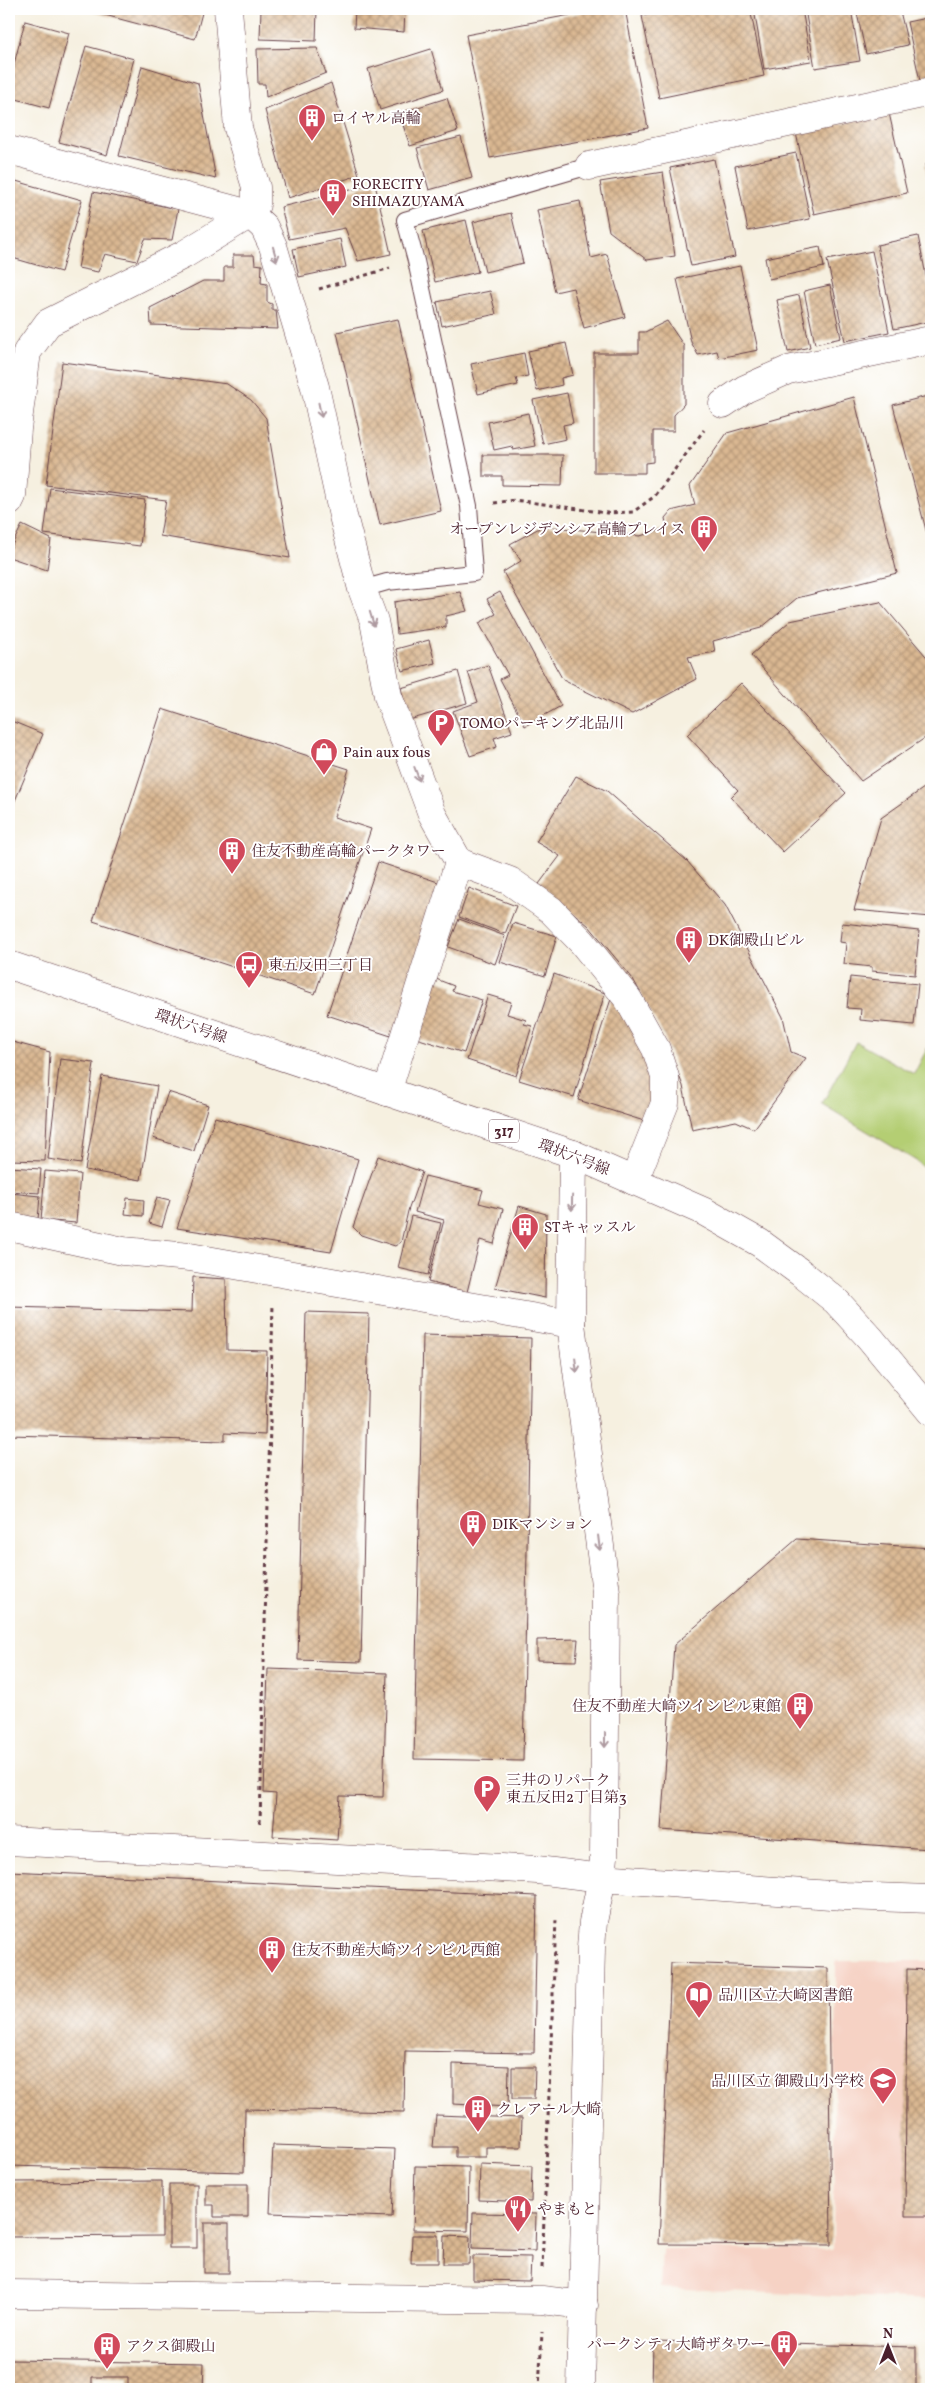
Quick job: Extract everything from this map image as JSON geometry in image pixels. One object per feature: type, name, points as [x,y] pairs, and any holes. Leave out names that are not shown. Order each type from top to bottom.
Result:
[{"type":"street","points":[[9,502],[12,496],[17,429],[27,352],[48,323],[185,254],[250,214],[256,205],[256,187],[238,128],[228,9]]},
{"type":"street","points":[[590,166],[931,92]]},
{"type":"street","points":[[9,150],[250,214],[264,227],[270,240],[315,387],[343,516],[362,589],[374,621],[388,696],[432,814],[459,862],[510,881],[551,910],[582,942],[628,999],[656,1048],[665,1077],[665,1103],[634,1181]]},
{"type":"street","points":[[715,414],[745,389],[788,370],[931,340]]},
{"type":"street","points":[[387,1092],[459,862]]},
{"type":"street","name":"環状六号線","points":[[9,965],[573,1154],[705,1212],[760,1243],[801,1272],[836,1302],[870,1338],[931,1412]]},
{"type":"street","points":[[573,1154],[571,1324],[606,1592],[604,1857],[602,1878],[593,1922],[591,1948],[581,2389]]},
{"type":"street","points":[[9,1226],[123,1251],[190,1257],[571,1324]]},
{"type":"street","points":[[9,1841],[537,1870],[602,1878],[844,1896],[931,1899]]},
{"type":"street","points":[[9,2294],[542,2300],[584,2305]]},
{"type":"lane","points":[[362,589],[387,582],[474,573],[469,506],[416,261],[405,220],[590,166]]},
{"type":"path","points":[[288,298],[416,261]]},
{"type":"path","points":[[515,500],[607,512],[633,512],[655,496],[715,414]]},
{"type":"path","points":[[259,1854],[274,1271]]},
{"type":"path","points":[[542,2274],[556,1919]]},
{"type":"path","points":[[539,2389],[542,2322]]},
{"type":"shaded area","name":"品川区立 御殿山小学校","points":[[836,1961],[931,1961],[931,2300],[660,2288],[662,2250],[833,2249]]},
{"type":"green space","points":[[931,1041],[931,1176],[918,1162],[822,1104],[856,1042],[914,1074]]},
{"type":"building","points":[[82,9],[203,9],[195,39]]},
{"type":"building","points":[[261,9],[317,9],[316,41],[260,39]]},
{"type":"building","points":[[355,9],[405,9],[404,32],[354,28]]},
{"type":"building","points":[[601,9],[625,9],[648,128],[490,158],[466,35]]},
{"type":"building","points":[[679,9],[750,9],[764,76],[659,98],[642,16]]},
{"type":"building","points":[[754,9],[802,9],[811,61],[764,69]]},
{"type":"building","points":[[805,9],[851,9],[860,61],[815,68]]},
{"type":"building","points":[[856,9],[908,9],[900,11],[908,45],[866,54]]},
{"type":"building","points":[[9,17],[14,18],[9,36]]},
{"type":"building","points":[[931,17],[931,79],[920,81],[907,22]]},
{"type":"building","points":[[25,21],[69,33],[49,108],[9,97],[9,84]]},
{"type":"building","points":[[86,46],[134,59],[107,155],[59,142]]},
{"type":"building","points":[[317,48],[326,73],[266,97],[265,84],[258,84],[257,49]]},
{"type":"building","points":[[431,49],[443,90],[380,110],[368,69]]},
{"type":"building","points":[[142,66],[198,83],[216,179],[119,156]]},
{"type":"building","name":"ロイヤル高輪","points":[[331,83],[359,175],[288,198],[265,110]]},
{"type":"building","points":[[447,98],[458,131],[410,146],[399,113]]},
{"type":"building","points":[[889,113],[907,193],[814,214],[796,133]]},
{"type":"building","points":[[931,129],[931,149],[930,149],[927,130]]},
{"type":"building","points":[[461,137],[472,178],[429,190],[417,148]]},
{"type":"building","points":[[796,153],[810,219],[748,231],[735,166]]},
{"type":"building","points":[[714,159],[735,257],[691,266],[670,168]]},
{"type":"building","points":[[931,164],[931,191],[930,191],[925,165]]},
{"type":"building","points":[[663,172],[675,256],[647,260],[609,231],[600,182]]},
{"type":"building","points":[[9,179],[82,200],[61,272],[9,257]]},
{"type":"building","name":"FORECITY SHIMAZUYAMA","points":[[375,184],[391,254],[358,261],[345,228],[289,239],[281,207]]},
{"type":"building","points":[[93,192],[178,209],[172,240],[145,239],[137,261],[105,254],[98,272],[78,268]]},
{"type":"building","points":[[580,201],[591,258],[607,254],[625,317],[584,328],[573,288],[555,292],[537,210]]},
{"type":"building","points":[[511,213],[523,263],[485,272],[473,222]]},
{"type":"building","points":[[466,220],[478,272],[435,282],[423,231]]},
{"type":"building","points":[[918,236],[931,300],[931,321],[894,329],[877,245]]},
{"type":"building","points":[[340,239],[346,267],[299,277],[293,249]]},
{"type":"building","points":[[820,247],[824,267],[769,279],[765,258]]},
{"type":"building","points":[[872,251],[889,332],[845,341],[827,260]]},
{"type":"building","points":[[233,255],[254,255],[255,264],[262,265],[261,283],[267,284],[267,302],[272,304],[272,310],[276,310],[278,329],[151,325],[150,308],[203,281],[224,281],[224,267],[233,267]]},
{"type":"building","points":[[740,266],[758,350],[719,358],[717,351],[698,355],[691,342],[677,279]]},
{"type":"building","points":[[830,285],[841,338],[815,344],[804,291]]},
{"type":"building","points":[[490,291],[496,314],[442,326],[437,302]]},
{"type":"building","points":[[799,295],[810,347],[788,352],[777,300]]},
{"type":"building","points":[[398,319],[441,511],[380,525],[337,332]]},
{"type":"building","points":[[667,321],[684,346],[684,404],[674,415],[674,431],[653,431],[653,462],[645,463],[645,473],[594,473],[594,353],[639,353],[639,332],[645,332]]},
{"type":"building","points":[[566,343],[573,375],[561,378],[562,385],[537,391],[528,351]]},
{"type":"building","points":[[524,353],[528,376],[516,378],[518,385],[478,394],[471,364]]},
{"type":"building","points":[[62,362],[227,384],[251,400],[266,418],[290,558],[160,536],[166,500],[46,485]]},
{"type":"building","points":[[567,393],[573,423],[563,425],[566,439],[543,444],[533,400]]},
{"type":"building","points":[[931,395],[931,549],[893,405]]},
{"type":"building","name":"オープンレジデンシア高輪プレイス","points":[[854,397],[897,573],[797,598],[761,628],[713,641],[715,652],[688,657],[697,679],[632,714],[563,680],[503,572],[521,561],[510,544],[543,526],[640,536],[667,528],[665,518],[671,511],[695,505],[690,486],[727,433]]},
{"type":"building","points":[[528,413],[535,446],[513,450],[512,446],[494,450],[488,422]]},
{"type":"building","points":[[483,455],[563,455],[562,486],[502,485],[502,476],[483,476]]},
{"type":"building","points":[[50,488],[145,500],[140,546],[44,534]]},
{"type":"building","points":[[22,525],[51,539],[47,570],[9,557],[9,551]]},
{"type":"building","points":[[460,592],[467,611],[446,616],[446,627],[397,634],[394,602]]},
{"type":"building","points":[[500,592],[561,706],[525,726],[500,679],[508,675],[479,623],[496,614],[487,599]]},
{"type":"building","points":[[880,602],[931,662],[931,734],[861,781],[751,655],[790,621]]},
{"type":"building","points":[[429,640],[435,663],[402,671],[396,649]]},
{"type":"building","points":[[488,665],[512,732],[494,738],[497,747],[470,756],[453,711],[478,702],[468,672]]},
{"type":"building","points":[[458,671],[467,703],[409,720],[401,688]]},
{"type":"building","points":[[741,683],[846,793],[783,852],[731,797],[738,790],[687,735]]},
{"type":"building","name":"住友不動産高輪パークタワー","points":[[162,709],[349,769],[334,817],[371,829],[315,994],[93,921]]},
{"type":"building","points":[[9,720],[43,734],[9,815]]},
{"type":"building","name":"DK御殿山ビル","points":[[576,776],[607,791],[687,861],[725,905],[783,1017],[791,1052],[806,1058],[754,1129],[736,1121],[692,1130],[683,1086],[664,1036],[633,979],[589,926],[539,884],[560,856],[536,842]]},
{"type":"building","points":[[931,783],[931,917],[854,910],[881,818]]},
{"type":"building","points":[[378,862],[447,885],[397,1038],[327,1015]]},
{"type":"building","points":[[469,888],[516,906],[505,934],[459,917]]},
{"type":"building","points":[[459,919],[505,936],[495,964],[448,947]]},
{"type":"building","points":[[513,923],[557,936],[545,976],[500,962]]},
{"type":"building","points":[[842,923],[919,931],[915,975],[872,971],[872,967],[844,964],[846,943],[840,942]]},
{"type":"building","points":[[554,974],[605,993],[574,1097],[519,1080]]},
{"type":"building","points":[[850,977],[918,984],[914,1025],[860,1020],[861,1009],[847,1008]]},
{"type":"building","points":[[436,979],[454,986],[452,991],[482,1000],[464,1053],[416,1038]]},
{"type":"building","points":[[488,995],[511,1002],[507,1014],[526,1020],[524,1024],[532,1026],[516,1076],[467,1060]]},
{"type":"building","points":[[611,999],[623,1005],[655,1082],[651,1103],[644,1121],[578,1100]]},
{"type":"building","points":[[9,1041],[50,1052],[45,1161],[9,1160]]},
{"type":"building","points":[[60,1059],[94,1063],[81,1164],[48,1159]]},
{"type":"building","points":[[102,1076],[157,1086],[141,1180],[85,1170]]},
{"type":"building","points":[[168,1092],[208,1105],[194,1151],[153,1138]]},
{"type":"building","points":[[215,1117],[358,1159],[331,1252],[177,1228]]},
{"type":"building","points":[[378,1156],[422,1172],[408,1211],[401,1242],[395,1246],[361,1235],[353,1227]]},
{"type":"building","points":[[9,1167],[41,1169],[39,1193],[9,1191]]},
{"type":"building","points":[[45,1171],[80,1174],[76,1223],[41,1220]]},
{"type":"building","points":[[425,1176],[483,1190],[479,1203],[503,1209],[494,1244],[480,1240],[467,1292],[428,1282],[444,1220],[415,1212]]},
{"type":"building","points":[[9,1193],[40,1196],[38,1220],[9,1217]]},
{"type":"building","points":[[157,1197],[170,1200],[162,1227],[149,1223]]},
{"type":"building","points":[[127,1198],[144,1200],[143,1216],[125,1214]]},
{"type":"building","name":"STキャッスル","points":[[519,1206],[546,1214],[545,1298],[495,1288]]},
{"type":"building","points":[[411,1216],[441,1223],[428,1275],[398,1268]]},
{"type":"building","points":[[193,1277],[226,1279],[227,1350],[267,1351],[265,1435],[225,1433],[225,1441],[9,1435],[9,1307],[192,1312]]},
{"type":"building","points":[[306,1312],[369,1314],[361,1662],[298,1660]]},
{"type":"building","name":"DIKマンション","points":[[423,1335],[531,1338],[523,1761],[414,1759]]},
{"type":"building","name":"住友不動産大崎ツインビル東館","points":[[797,1539],[931,1548],[931,1814],[929,1849],[661,1830],[674,1645]]},
{"type":"building","points":[[578,1639],[576,1661],[537,1660],[537,1640]]},
{"type":"building","points":[[268,1669],[387,1673],[383,1797],[340,1796],[337,1840],[273,1836],[276,1794],[264,1793]]},
{"type":"building","name":"住友不動産大崎ツインビル西館","points":[[9,1871],[537,1896],[534,2053],[405,2051],[404,2112],[245,2109],[244,2172],[9,2166]]},
{"type":"building","points":[[671,1963],[828,1968],[831,2245],[659,2244]]},
{"type":"building","points":[[907,1969],[931,1970],[931,2216],[905,2216]]},
{"type":"building","points":[[453,2064],[509,2066],[508,2107],[453,2104]]},
{"type":"building","points":[[512,2067],[535,2067],[534,2099],[512,2099]]},
{"type":"building","name":"クレアール大崎","points":[[436,2115],[522,2118],[521,2147],[486,2147],[486,2157],[456,2157],[456,2147],[433,2147]]},
{"type":"building","points":[[273,2145],[395,2149],[392,2217],[270,2213]]},
{"type":"building","points":[[480,2164],[532,2166],[531,2202],[479,2200]]},
{"type":"building","points":[[415,2166],[469,2167],[468,2231],[413,2230]]},
{"type":"building","points":[[162,2181],[162,2236],[9,2237],[9,2182]]},
{"type":"building","points":[[169,2184],[197,2184],[197,2248],[169,2248]]},
{"type":"building","points":[[206,2184],[248,2184],[248,2217],[214,2217],[214,2205],[206,2205]]},
{"type":"building","points":[[473,2213],[536,2214],[535,2251],[472,2249]]},
{"type":"building","points":[[204,2223],[229,2223],[229,2273],[204,2273]]},
{"type":"building","points":[[412,2235],[438,2235],[438,2263],[411,2263]]},
{"type":"building","points":[[444,2236],[470,2237],[469,2264],[443,2264]]},
{"type":"building","points":[[473,2256],[531,2257],[530,2281],[473,2280]]},
{"type":"building","name":"パークシティ大崎ザタワー","points":[[653,2341],[916,2347],[916,2389],[652,2389]]},
{"type":"building","name":"アクス御殿山","points":[[10,2360],[204,2363],[203,2389],[128,2389],[128,2377],[92,2377],[92,2389],[9,2389]]},
{"type":"place","name":"ロイヤル高輪","points":[[312,142]]},
{"type":"place","name":"FORECITY SHIMAZUYAMA","points":[[333,217]]},
{"type":"place","name":"オープンレジデンシア高輪プレイス","points":[[704,553]]},
{"type":"place","name":"TOMOパーキング北品川","points":[[441,747]]},
{"type":"place","name":"Pain aux fous","points":[[324,776]]},
{"type":"place","name":"住友不動産高輪パークタワー","points":[[232,875]]},
{"type":"place","name":"DK御殿山ビル","points":[[689,964]]},
{"type":"place","name":"東五反田三丁目","points":[[249,989]]},
{"type":"place","name":"STキャッスル","points":[[525,1251]]},
{"type":"place","name":"DIKマンション","points":[[473,1548]]},
{"type":"place","name":"住友不動産大崎ツインビル東館","points":[[800,1730]]},
{"type":"place","name":"三井のリパーク 東五反田2丁目第3","points":[[487,1813]]},
{"type":"place","name":"住友不動産大崎ツインビル西館","points":[[272,1974]]},
{"type":"place","name":"品川区立大崎図書館","points":[[699,2019]]},
{"type":"place","name":"品川区立 御殿山小学校","points":[[883,2105]]},
{"type":"place","name":"クレアール大崎","points":[[478,2133]]},
{"type":"place","name":"やまもと","points":[[518,2233]]},
{"type":"place","name":"パークシティ大崎ザタワー","points":[[784,2368]]},
{"type":"place","name":"アクス御殿山","points":[[107,2370]]}]
